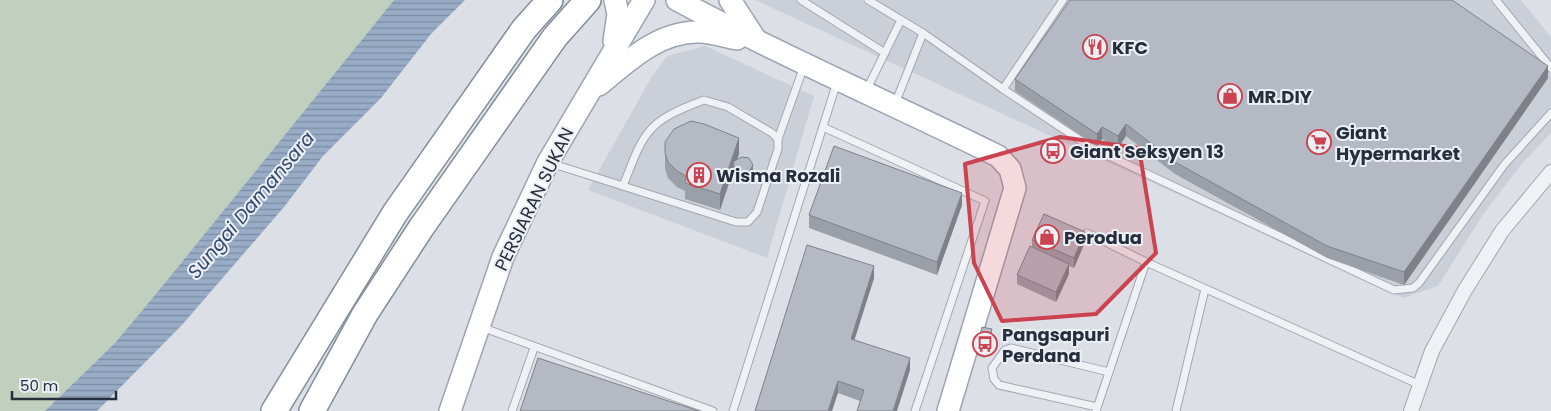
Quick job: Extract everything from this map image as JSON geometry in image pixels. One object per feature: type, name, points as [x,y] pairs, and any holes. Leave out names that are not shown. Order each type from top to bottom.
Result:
[{"type":"highway","points":[[274,411],[395,213],[524,29],[550,0]]},
{"type":"highway","points":[[312,411],[365,314],[421,228],[555,37],[588,0]]},
{"type":"highway","points":[[268,411],[287,388]]},
{"type":"main road","points":[[608,61],[616,34],[618,14],[615,0]]},
{"type":"main road","name":"PERSIARAN SUKAN","points":[[450,411],[503,256],[548,162],[644,0]]},
{"type":"main road","points":[[677,0],[757,42],[866,91],[998,156],[1010,170],[1014,188],[948,411]]},
{"type":"main road","points":[[730,0],[757,42]]},
{"type":"main road","points":[[588,95],[638,53],[668,37],[699,32],[757,42]]},
{"type":"street","points":[[1411,411],[1432,350],[1465,290],[1502,231],[1551,172]]},
{"type":"lane","points":[[801,0],[884,53]]},
{"type":"lane","points":[[868,0],[923,33],[1092,148],[1394,290],[1412,288],[1419,283],[1504,165],[1551,112]]},
{"type":"lane","points":[[1003,89],[1063,0]]},
{"type":"lane","points":[[1496,0],[1551,68]]},
{"type":"lane","points":[[866,91],[901,20]]},
{"type":"lane","points":[[895,105],[923,33]]},
{"type":"lane","points":[[548,162],[736,222],[748,222],[757,212],[778,149],[778,139],[804,64]]},
{"type":"lane","points":[[733,411],[838,78]]},
{"type":"lane","points":[[623,186],[641,140],[651,126],[680,109],[704,100],[728,107],[772,133],[778,139]]},
{"type":"lane","points":[[823,127],[985,202],[915,411]]},
{"type":"lane","points":[[1087,233],[1204,289],[1420,385]]},
{"type":"lane","points":[[1109,372],[1011,348],[1004,350],[992,368],[994,379],[999,385],[1097,409],[1146,262]]},
{"type":"lane","points":[[1176,411],[1204,289]]},
{"type":"lane","points":[[479,326],[534,348],[713,411]]},
{"type":"lane","points":[[512,411],[534,348]]},
{"type":"highlighted area","points":[[1060,137],[1139,148],[1156,253],[1096,314],[1002,321],[974,263],[965,164]]},
{"type":"shaded area","name":"Giant Hypermarket","points":[[755,0],[1521,0],[1551,37],[1551,133],[1520,166],[1482,216],[1438,286],[1403,298]]},
{"type":"shaded area","points":[[705,46],[814,96],[767,258],[588,190],[651,78],[667,56]]},
{"type":"green space","points":[[0,0],[394,0],[115,343],[45,411],[0,411]]},
{"type":"water","name":"Sungai Damansara","points":[[394,0],[465,0],[431,34],[381,98],[323,156],[284,207],[182,325],[97,411],[45,411],[115,343]]},
{"type":"building","name":"Giant Hypermarket","points":[[1070,0],[1452,0],[1548,66],[1404,272],[1327,246],[1175,162],[1126,124],[1118,136],[1102,127],[1097,134],[1015,79]]},
{"type":"building","name":"Wisma Rozali","points":[[691,121],[704,124],[739,138],[720,194],[685,183],[686,176],[677,171],[668,162],[665,153],[665,142],[674,129]]},
{"type":"building","points":[[834,146],[962,193],[937,262],[809,215]]},
{"type":"building","points":[[742,157],[749,158],[753,165],[749,172],[742,173],[733,165],[734,161]]},
{"type":"building","points":[[1044,214],[1085,232],[1074,258],[1032,240]]},
{"type":"building","points":[[807,245],[874,266],[851,339],[910,358],[893,411],[857,411],[864,390],[838,381],[828,411],[755,411]]},
{"type":"building","points":[[1030,246],[1069,264],[1056,292],[1017,275]]},
{"type":"building","points":[[982,327],[992,329],[985,354],[976,351]]},
{"type":"building","points":[[538,358],[699,411],[520,411]]},
{"type":"place","name":"KFC","points":[[1095,47]]},
{"type":"place","name":"MR.DIY","points":[[1230,96]]},
{"type":"place","name":"Giant Hypermarket","points":[[1319,142]]},
{"type":"place","name":"Giant Seksyen 13","points":[[1053,151]]},
{"type":"place","name":"Wisma Rozali","points":[[699,175]]},
{"type":"place","name":"Perodua","points":[[1047,237]]},
{"type":"place","name":"Pangsapuri Perdana","points":[[985,344]]}]
